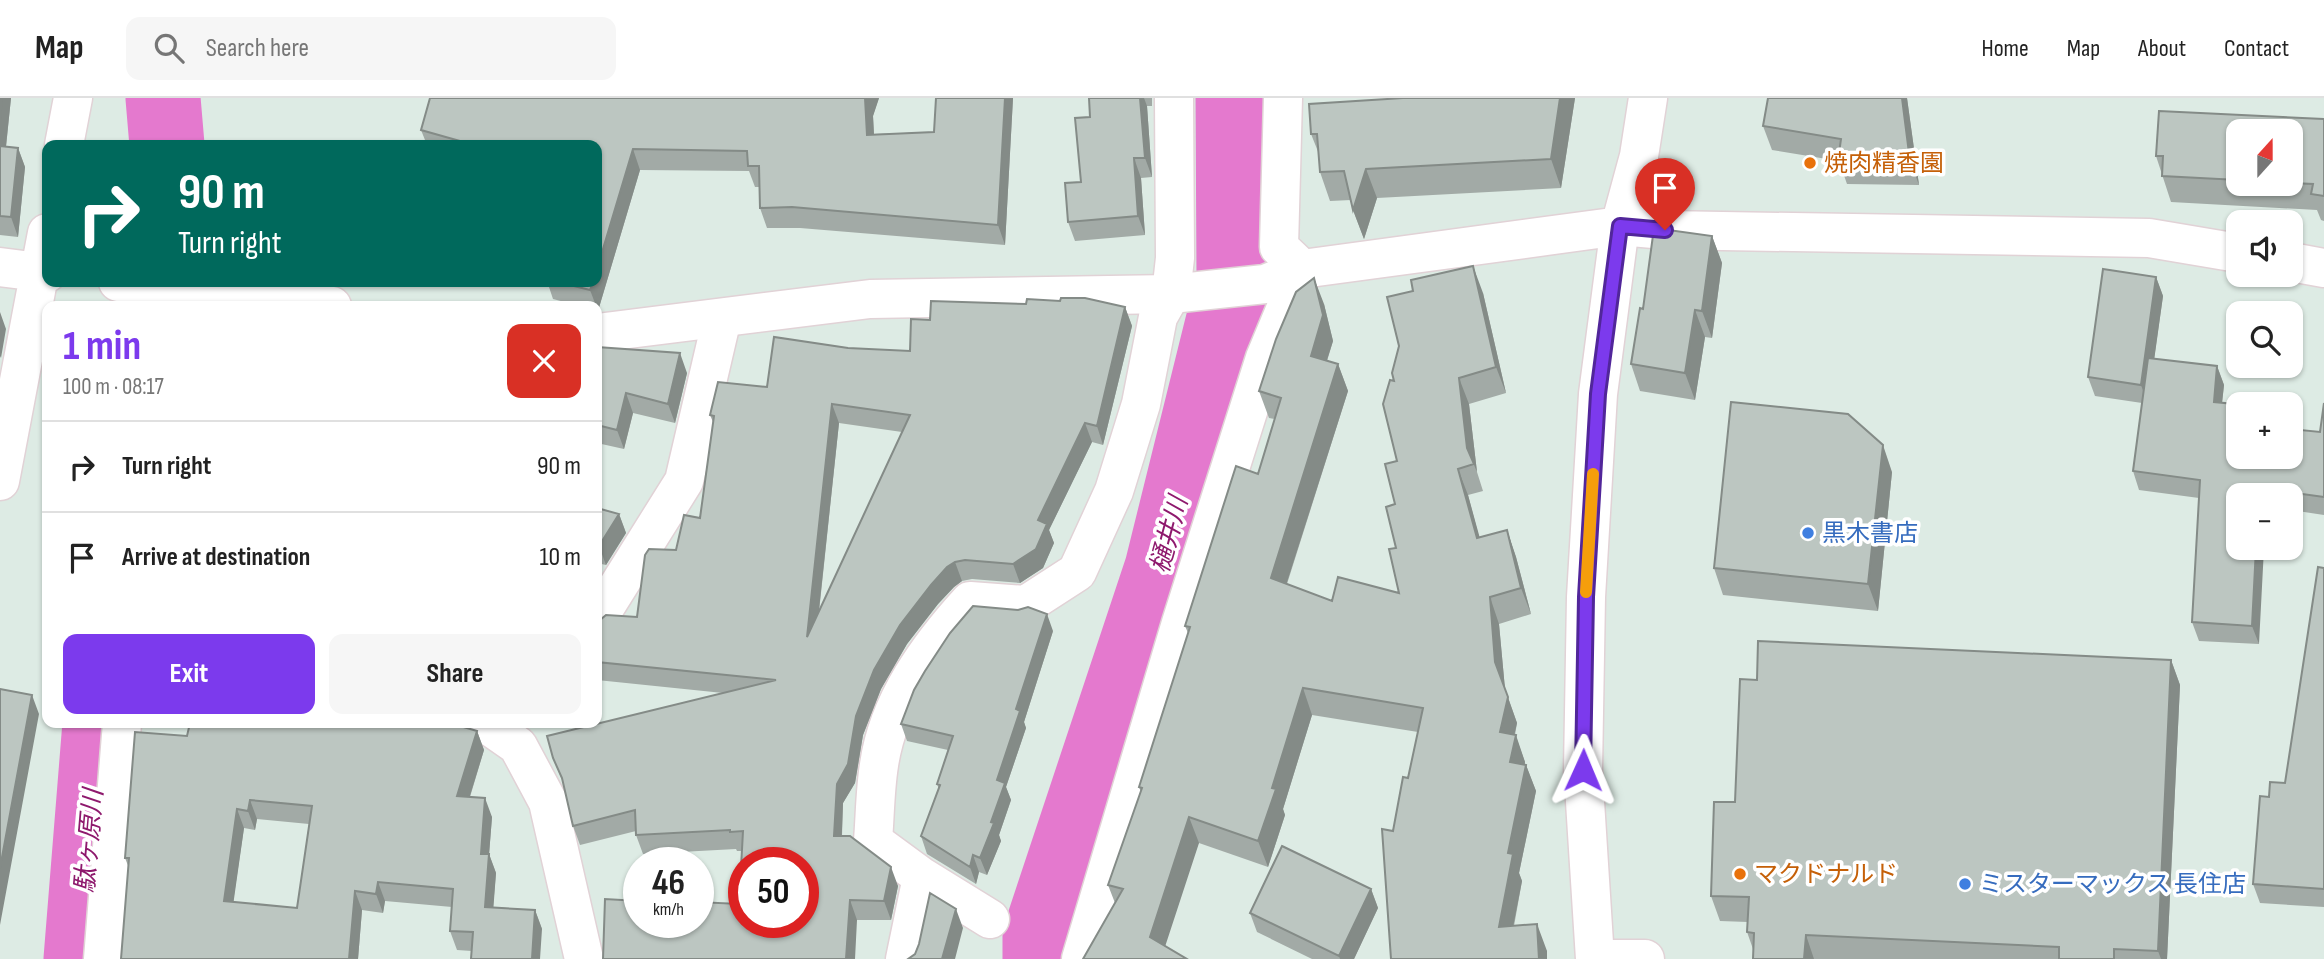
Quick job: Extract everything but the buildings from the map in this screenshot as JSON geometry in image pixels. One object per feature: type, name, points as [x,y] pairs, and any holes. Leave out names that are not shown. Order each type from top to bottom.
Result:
[{"type":"street","points":[[65,140],[73,98]]},
{"type":"street","points":[[990,919],[922,877],[873,841],[879,764],[895,707],[938,636],[970,601],[1026,605],[1077,572],[1114,491],[1141,404],[1158,317],[1171,294],[1175,258],[1174,98]]},
{"type":"street","points":[[1283,98],[1279,247],[1302,269]]},
{"type":"street","points":[[1595,959],[1583,770],[1586,597],[1598,394],[1620,226],[1639,156],[1648,98]]},
{"type":"street","points":[[602,332],[870,299],[1171,294],[1265,284],[1302,269],[1620,226],[1678,230],[2149,237],[2226,251]]},
{"type":"street","points":[[2303,264],[2324,268]]},
{"type":"street","points":[[0,267],[42,272]]},
{"type":"street","points":[[1080,950],[1265,358],[1302,269]]},
{"type":"street","points":[[0,481],[42,277]]},
{"type":"street","points":[[143,287],[193,297],[255,301]]},
{"type":"street","points":[[602,612],[684,481],[722,318]]},
{"type":"street","points":[[103,959],[121,728]]},
{"type":"street","points":[[503,728],[525,734],[548,802],[584,959]]},
{"type":"street","points":[[905,959],[922,877]]},
{"type":"street","points":[[1612,959],[1645,959]]},
{"type":"waterway","name":"駄ヶ原川","points":[[163,98],[167,140]]},
{"type":"waterway","name":"樋井川","points":[[1040,959],[1040,935],[1162,568],[1234,278],[1233,98]]},
{"type":"waterway","name":"駄ヶ原川","points":[[81,959],[100,728]]},
{"type":"slow traffic","points":[[1586,592],[1593,474]]},
{"type":"place","name":"焼肉精香園","points":[[1810,163]]},
{"type":"place","name":"黒木書店","points":[[1808,533]]},
{"type":"place","name":"マクドナルド","points":[[1740,874]]},
{"type":"place","name":"ミスターマックス 長住店","points":[[1965,884]]},
{"type":"route","points":[[1583,770],[1586,597],[1598,394],[1620,226],[1665,230]]}]
